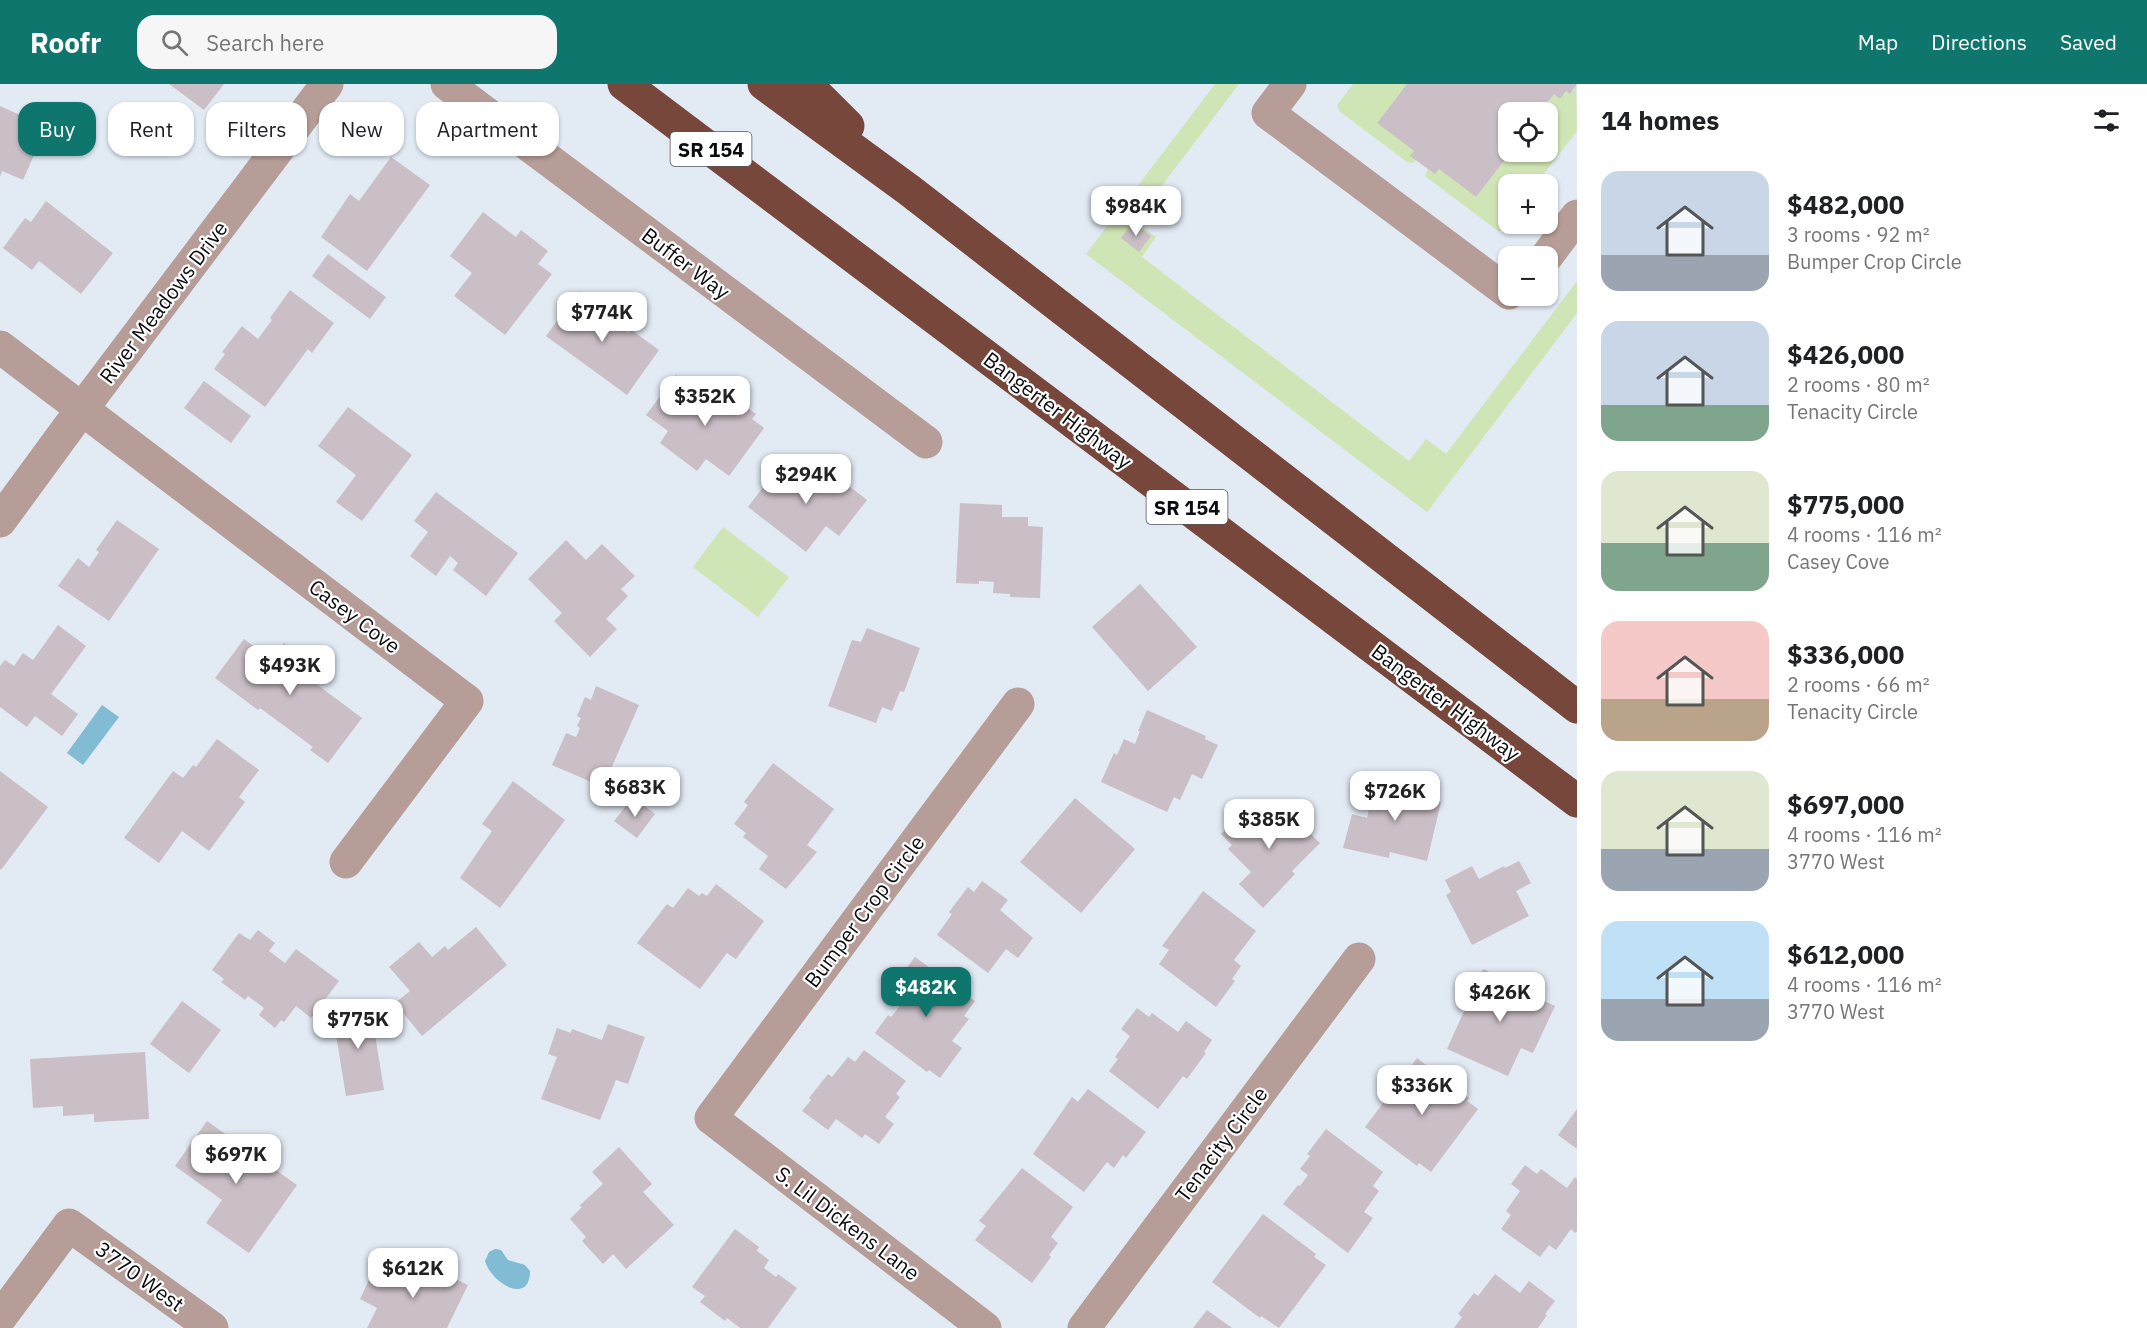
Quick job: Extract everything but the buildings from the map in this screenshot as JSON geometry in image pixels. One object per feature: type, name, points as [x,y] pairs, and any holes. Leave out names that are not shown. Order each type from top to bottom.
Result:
[{"type":"highway","name":"Bangerter Highway","points":[[624,84],[1577,801]]},
{"type":"highway","points":[[764,84],[909,190],[1577,707]]},
{"type":"highway","points":[[806,84],[909,190]]},
{"type":"street","name":"River Meadows Drive","points":[[0,521],[327,84]]},
{"type":"street","name":"Buffer Way","points":[[447,84],[926,442]]},
{"type":"street","points":[[1290,84],[1268,113],[1498,285]]},
{"type":"street","points":[[1554,246],[1577,216]]},
{"type":"street","points":[[0,347],[82,409]]},
{"type":"street","name":"Casey Cove","points":[[82,409],[467,701],[346,862]]},
{"type":"street","name":"Bumper Crop Circle","points":[[711,1118],[1018,705]]},
{"type":"street","name":"Tenacity Circle","points":[[1084,1328],[1359,959]]},
{"type":"street","name":"S. Lil Dickens Lane","points":[[711,1118],[985,1328]]},
{"type":"street","name":"3770 West","points":[[0,1318],[69,1225],[212,1328]]},
{"type":"green space","points":[[1215,84],[1239,84],[1135,221],[1156,237],[1142,257],[1409,461],[1426,439],[1446,454],[1577,281],[1577,313],[1427,512],[1086,254]]},
{"type":"green space","points":[[1353,84],[1407,84],[1377,123],[1414,151],[1411,156],[1416,159],[1413,163],[1407,162],[1339,111],[1337,105]]},
{"type":"green space","points":[[1576,86],[1577,131],[1558,156],[1558,102],[1548,102],[1554,94],[1560,99],[1566,91],[1570,94]]},
{"type":"green space","points":[[1503,162],[1553,162],[1544,174],[1498,174],[1498,231],[1425,176],[1428,169],[1439,169],[1476,197]]},
{"type":"green space","points":[[723,527],[789,577],[758,617],[693,567]]},
{"type":"water","points":[[102,705],[119,717],[83,765],[67,753]]},
{"type":"water","points":[[495,1249],[501,1250],[508,1260],[525,1265],[530,1271],[528,1282],[524,1287],[517,1289],[510,1287],[495,1277],[485,1261],[489,1252]]}]
